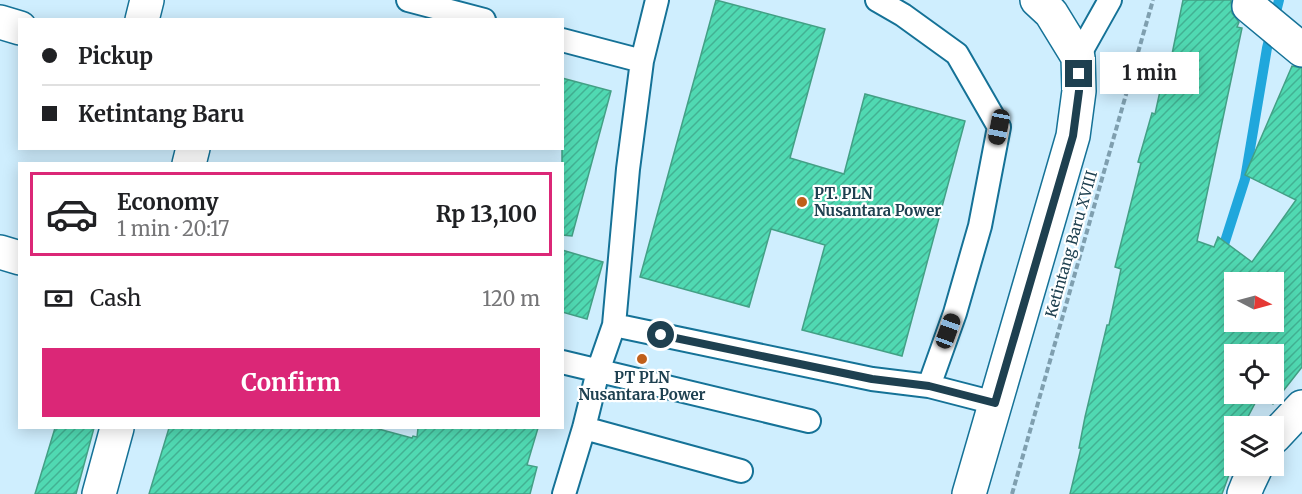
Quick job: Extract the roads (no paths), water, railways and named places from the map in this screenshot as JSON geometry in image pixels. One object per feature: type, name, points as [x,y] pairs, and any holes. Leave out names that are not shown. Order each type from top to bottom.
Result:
[{"type":"street","points":[[142,18],[147,0]]},
{"type":"street","points":[[1250,3],[1290,40]]},
{"type":"street","points":[[969,494],[1073,136],[1079,91],[1078,57],[1047,4]]},
{"type":"street","points":[[0,22],[18,27]]},
{"type":"street","points":[[0,252],[18,257]]},
{"type":"street","points":[[1284,426],[1302,407]]},
{"type":"street","points":[[99,494],[117,429]]},
{"type":"street","points":[[1244,494],[1252,476]]},
{"type":"lane","points":[[408,0],[476,18]]},
{"type":"lane","points":[[564,494],[598,371],[614,325],[628,169],[642,61],[657,0]]},
{"type":"lane","points":[[878,0],[957,54],[999,127],[980,226],[955,313],[929,386]]},
{"type":"lane","points":[[1078,57],[1110,0]]},
{"type":"lane","points":[[564,41],[642,61]]},
{"type":"lane","points":[[614,325],[872,379],[929,386],[995,403]]},
{"type":"lane","points":[[564,362],[809,421]]},
{"type":"lane","points":[[584,428],[741,471]]},
{"type":"waterway","points":[[1221,254],[1245,179],[1267,48],[1279,0]]},
{"type":"place","name":"PT. PLN Nusantara Power","points":[[802,202]]},
{"type":"place","name":"PT PLN Nusantara Power","points":[[642,359]]}]
